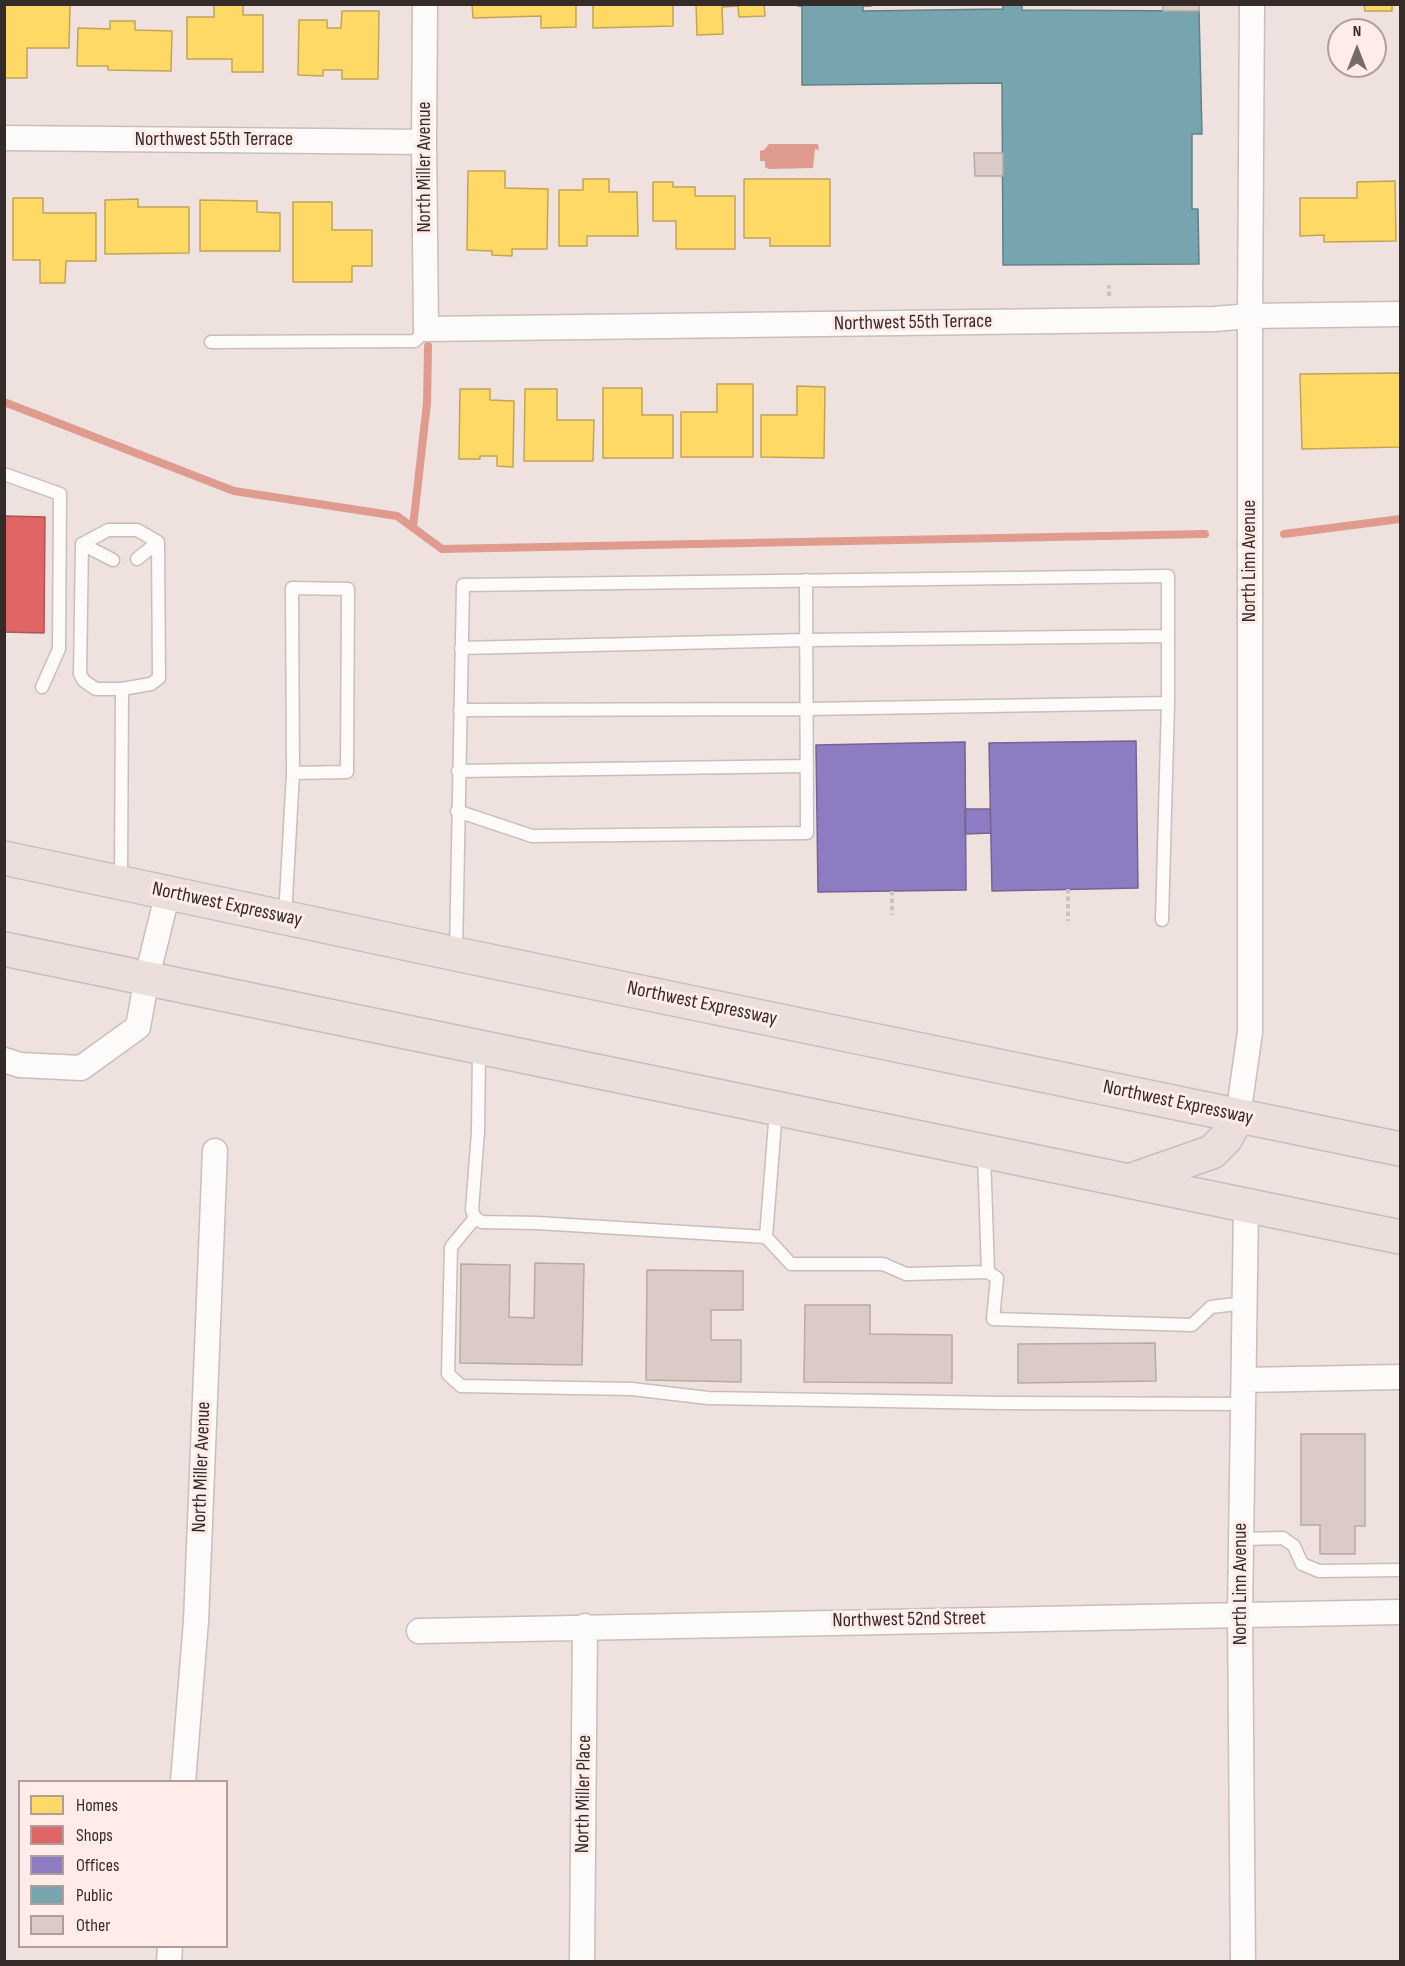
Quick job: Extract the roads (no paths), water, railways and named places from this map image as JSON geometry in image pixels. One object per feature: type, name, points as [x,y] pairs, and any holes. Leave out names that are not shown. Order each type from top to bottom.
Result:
[{"type":"highway","name":"Northwest Expressway","points":[[4,858],[456,954],[1401,1149]]},
{"type":"highway","points":[[4,948],[1401,1237]]},
{"type":"highway","points":[[1128,1182],[1212,1152],[1226,1138],[1238,1116]]},
{"type":"street","name":"North Miller Avenue","points":[[424,4],[426,329]]},
{"type":"street","name":"North Linn Avenue","points":[[1238,1116],[1250,1032],[1252,4]]},
{"type":"street","name":"Northwest 55th Terrace","points":[[4,138],[424,142]]},
{"type":"street","name":"Northwest 55th Terrace","points":[[426,329],[1214,319],[1250,316],[1401,314]]},
{"type":"street","points":[[4,1060],[20,1065],[81,1068],[138,1027],[147,977],[168,892]]},
{"type":"street","name":"North Miller Avenue","points":[[183,1780],[196,1621],[215,1151]]},
{"type":"street","name":"North Linn Avenue","points":[[1242,1962],[1240,1614],[1246,1206]]},
{"type":"street","points":[[1244,1380],[1401,1377]]},
{"type":"street","name":"Northwest 52nd Street","points":[[418,1631],[1401,1612]]},
{"type":"street","name":"North Miller Place","points":[[582,1962],[585,1626]]},
{"type":"lane","points":[[211,342],[415,341],[426,329]]},
{"type":"lane","points":[[4,474],[60,494],[59,649],[42,687]]},
{"type":"lane","points":[[82,544],[108,530],[137,530],[158,542]]},
{"type":"lane","points":[[137,559],[158,542]]},
{"type":"lane","points":[[82,544],[80,674],[84,681],[96,688],[122,689],[151,684],[159,678],[158,542]]},
{"type":"lane","points":[[82,544],[112,560]]},
{"type":"lane","points":[[456,954],[462,585],[1168,576],[1168,703],[1162,920]]},
{"type":"lane","points":[[457,811],[532,836],[807,833],[806,580]]},
{"type":"lane","points":[[285,916],[292,773],[292,588],[348,589],[347,771],[292,773]]},
{"type":"lane","points":[[461,648],[806,640],[1168,636]]},
{"type":"lane","points":[[122,689],[122,883]]},
{"type":"lane","points":[[459,710],[807,709],[1168,703]]},
{"type":"lane","points":[[458,771],[807,766]]},
{"type":"lane","points":[[479,1046],[478,1132],[472,1210],[475,1218],[482,1222],[537,1223],[766,1237],[791,1263],[883,1264],[906,1274],[988,1272],[997,1278],[993,1319],[1192,1325],[1211,1307],[1245,1303]]},
{"type":"lane","points":[[766,1237],[776,1108]]},
{"type":"lane","points":[[984,1152],[988,1272]]},
{"type":"lane","points":[[475,1218],[451,1247],[448,1374],[461,1386],[632,1389],[708,1398],[1243,1404]]},
{"type":"lane","points":[[1242,1539],[1283,1538],[1294,1546],[1302,1564],[1319,1571],[1401,1570]]},
{"type":"waterway","points":[[413,527],[427,403],[428,346]]},
{"type":"waterway","points":[[4,402],[234,491],[397,516],[442,549],[1205,534]]},
{"type":"waterway","points":[[1284,534],[1400,519]]}]
